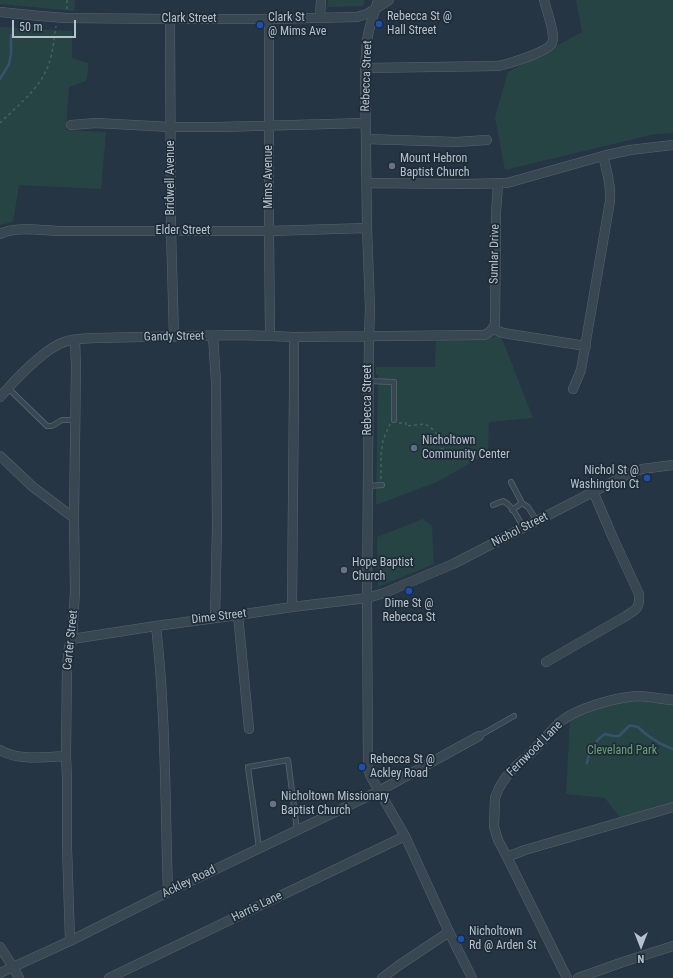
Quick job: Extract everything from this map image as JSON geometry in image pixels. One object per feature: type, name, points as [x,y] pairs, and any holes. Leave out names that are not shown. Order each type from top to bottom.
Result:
[{"type":"street","points":[[320,18],[321,0]]},
{"type":"street","name":"Clark Street","points":[[0,12],[66,18],[269,19],[357,17],[367,14],[377,4],[389,0]]},
{"type":"street","points":[[365,68],[498,66],[511,63],[544,50],[553,42],[553,35],[544,0]]},
{"type":"street","name":"Rebecca Street","points":[[377,4],[369,30],[365,68],[367,228],[370,308],[368,381],[367,759],[371,777],[405,836],[472,978]]},
{"type":"street","name":"Bridwell Avenue","points":[[170,19],[171,230],[174,337]]},
{"type":"street","name":"Mims Avenue","points":[[269,19],[268,126],[270,336]]},
{"type":"street","points":[[71,125],[96,123],[171,127],[365,123]]},
{"type":"street","points":[[366,139],[456,142],[487,140]]},
{"type":"street","points":[[367,183],[507,183],[603,156],[630,150],[673,145]]},
{"type":"street","points":[[573,389],[581,370],[586,346],[611,193],[603,156]]},
{"type":"street","name":"Sumlar Drive","points":[[493,329],[495,324],[496,213],[498,184]]},
{"type":"street","name":"Elder Street","points":[[0,234],[11,230],[269,231],[367,228]]},
{"type":"street","points":[[369,336],[484,335],[493,329],[504,333],[586,346]]},
{"type":"street","points":[[213,336],[216,382],[215,618]]},
{"type":"street","name":"Gandy Street","points":[[0,397],[45,353],[64,342],[75,340],[95,338],[213,336],[369,336]]},
{"type":"street","points":[[292,607],[294,337]]},
{"type":"street","name":"Carter Street","points":[[70,941],[66,756],[69,647],[72,639],[75,592],[75,340]]},
{"type":"street","points":[[0,456],[33,487],[74,518]]},
{"type":"street","name":"Nichol Street","points":[[367,598],[384,593],[453,564],[630,473],[642,469],[673,464]]},
{"type":"street","points":[[546,662],[626,616],[637,608],[640,603],[639,594],[613,538],[594,491]]},
{"type":"street","name":"Dime Street","points":[[72,639],[292,607],[367,598]]},
{"type":"street","points":[[238,615],[249,729]]},
{"type":"street","points":[[156,626],[161,684],[168,892]]},
{"type":"street","name":"Fernwood Lane","points":[[567,978],[508,857],[498,840],[494,827],[495,798],[506,777],[516,766],[531,753],[560,722],[574,713],[601,704],[637,696],[673,700]]},
{"type":"street","name":"Ackley Road","points":[[0,973],[70,941],[168,892],[379,791],[479,736]]},
{"type":"street","points":[[0,750],[6,754],[14,756],[66,756]]},
{"type":"street","points":[[508,857],[525,850],[673,807]]},
{"type":"street","name":"Harris Lane","points":[[109,978],[405,836]]},
{"type":"street","points":[[382,978],[449,932]]},
{"type":"street","points":[[578,978],[673,946]]},
{"type":"street","points":[[0,947],[19,978]]},
{"type":"lane","points":[[368,381],[394,382],[394,420]]},
{"type":"lane","points":[[8,388],[46,426],[52,426],[62,420],[75,420]]},
{"type":"lane","points":[[511,482],[522,504],[528,507],[537,521]]},
{"type":"lane","points":[[368,486],[382,486]]},
{"type":"lane","points":[[493,505],[504,501],[518,517],[524,528]]},
{"type":"lane","points":[[512,510],[522,504]]},
{"type":"lane","points":[[479,736],[514,716]]},
{"type":"lane","points":[[259,848],[248,767],[288,760],[297,830]]},
{"type":"path","points":[[0,123],[43,78],[50,62],[56,26]]},
{"type":"path","points":[[382,486],[381,455],[383,440],[390,423],[406,423],[406,426],[425,424],[432,428],[437,434],[441,449],[445,448]]},
{"type":"path","points":[[430,444],[439,443]]},
{"type":"green space","points":[[0,0],[75,0],[74,11],[0,4]]},
{"type":"green space","points":[[328,0],[365,0],[363,6],[327,7]]},
{"type":"green space","points":[[576,0],[673,0],[673,133],[655,134],[505,170],[495,117],[508,72],[582,32]]},
{"type":"green space","points":[[0,27],[72,31],[72,58],[88,63],[88,71],[86,81],[69,87],[66,130],[106,132],[101,189],[19,185],[13,222],[0,225]]},
{"type":"green space","points":[[498,335],[503,341],[533,418],[489,422],[488,453],[437,482],[376,505],[378,375],[376,375],[376,367],[435,367],[436,339],[489,339]]},
{"type":"green space","points":[[423,519],[432,526],[434,564],[378,587],[377,537]]},
{"type":"green space","name":"Cleveland Park","points":[[633,698],[673,703],[673,802],[620,818],[605,798],[566,794],[570,719],[600,706]]},
{"type":"waterway","points":[[0,79],[9,64],[11,54],[11,35]]},
{"type":"waterway","points":[[587,763],[593,747],[601,737],[605,734],[619,736],[629,726],[638,727],[661,744],[673,749]]},
{"type":"place","name":"Rebecca St @ Hall Street","points":[[379,24]]},
{"type":"place","name":"Clark St @ Mims Ave","points":[[260,25]]},
{"type":"place","name":"Mount Hebron Baptist Church","points":[[392,166]]},
{"type":"place","name":"Nicholtown Community Center","points":[[414,448]]},
{"type":"place","name":"Nichol St @ Washington Ct","points":[[647,478]]},
{"type":"place","name":"Hope Baptist Church","points":[[344,570]]},
{"type":"place","name":"Dime St @ Rebecca St","points":[[409,591]]},
{"type":"place","name":"Rebecca St @ Ackley Road","points":[[362,767]]},
{"type":"place","name":"Nicholtown Missionary Baptist Church","points":[[273,804]]},
{"type":"place","name":"Nicholtown Rd @ Arden St","points":[[461,939]]}]
